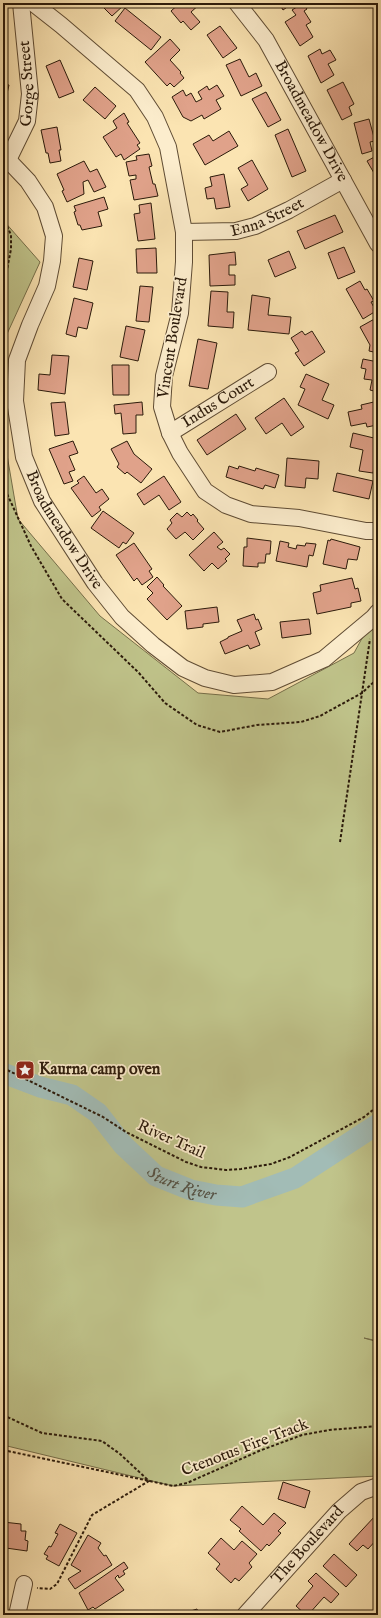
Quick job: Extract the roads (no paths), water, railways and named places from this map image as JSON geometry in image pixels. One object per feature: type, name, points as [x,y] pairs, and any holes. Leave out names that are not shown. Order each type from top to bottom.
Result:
[{"type":"street","name":"Gorge Street","points":[[5,160],[27,121],[30,94],[21,3]]},
{"type":"street","name":"Vincent Boulevard","points":[[33,3],[137,90],[155,117],[168,147],[184,232],[184,262],[180,313],[164,376],[162,407],[170,433],[180,453],[205,491],[226,505],[250,514],[299,518],[366,531],[378,531]]},
{"type":"street","name":"Broadmeadow Drive","points":[[237,3],[266,40],[378,244]]},
{"type":"street","name":"Broadmeadow Drive","points":[[5,160],[28,181],[45,207],[54,236],[52,261],[47,286],[17,360],[15,401],[24,457],[42,501],[96,583],[122,617],[153,645],[184,668],[205,678],[234,685],[272,682],[324,659],[376,615]]},
{"type":"street","name":"Enna Street","points":[[184,232],[236,231],[255,226],[289,210],[343,180]]},
{"type":"street","name":"Indus Court","points":[[170,433],[268,372]]},
{"type":"street","name":"The Boulevard","points":[[245,1615],[339,1511],[361,1492],[378,1486]]},
{"type":"street","points":[[17,1615],[24,1584]]},
{"type":"waterway","name":"Sturt River","points":[[3,1073],[40,1087],[72,1095],[98,1113],[123,1145],[156,1176],[191,1190],[216,1195],[242,1197],[295,1178],[378,1124]]},
{"type":"place","name":"Kaurna camp oven","points":[[25,1070]]}]
